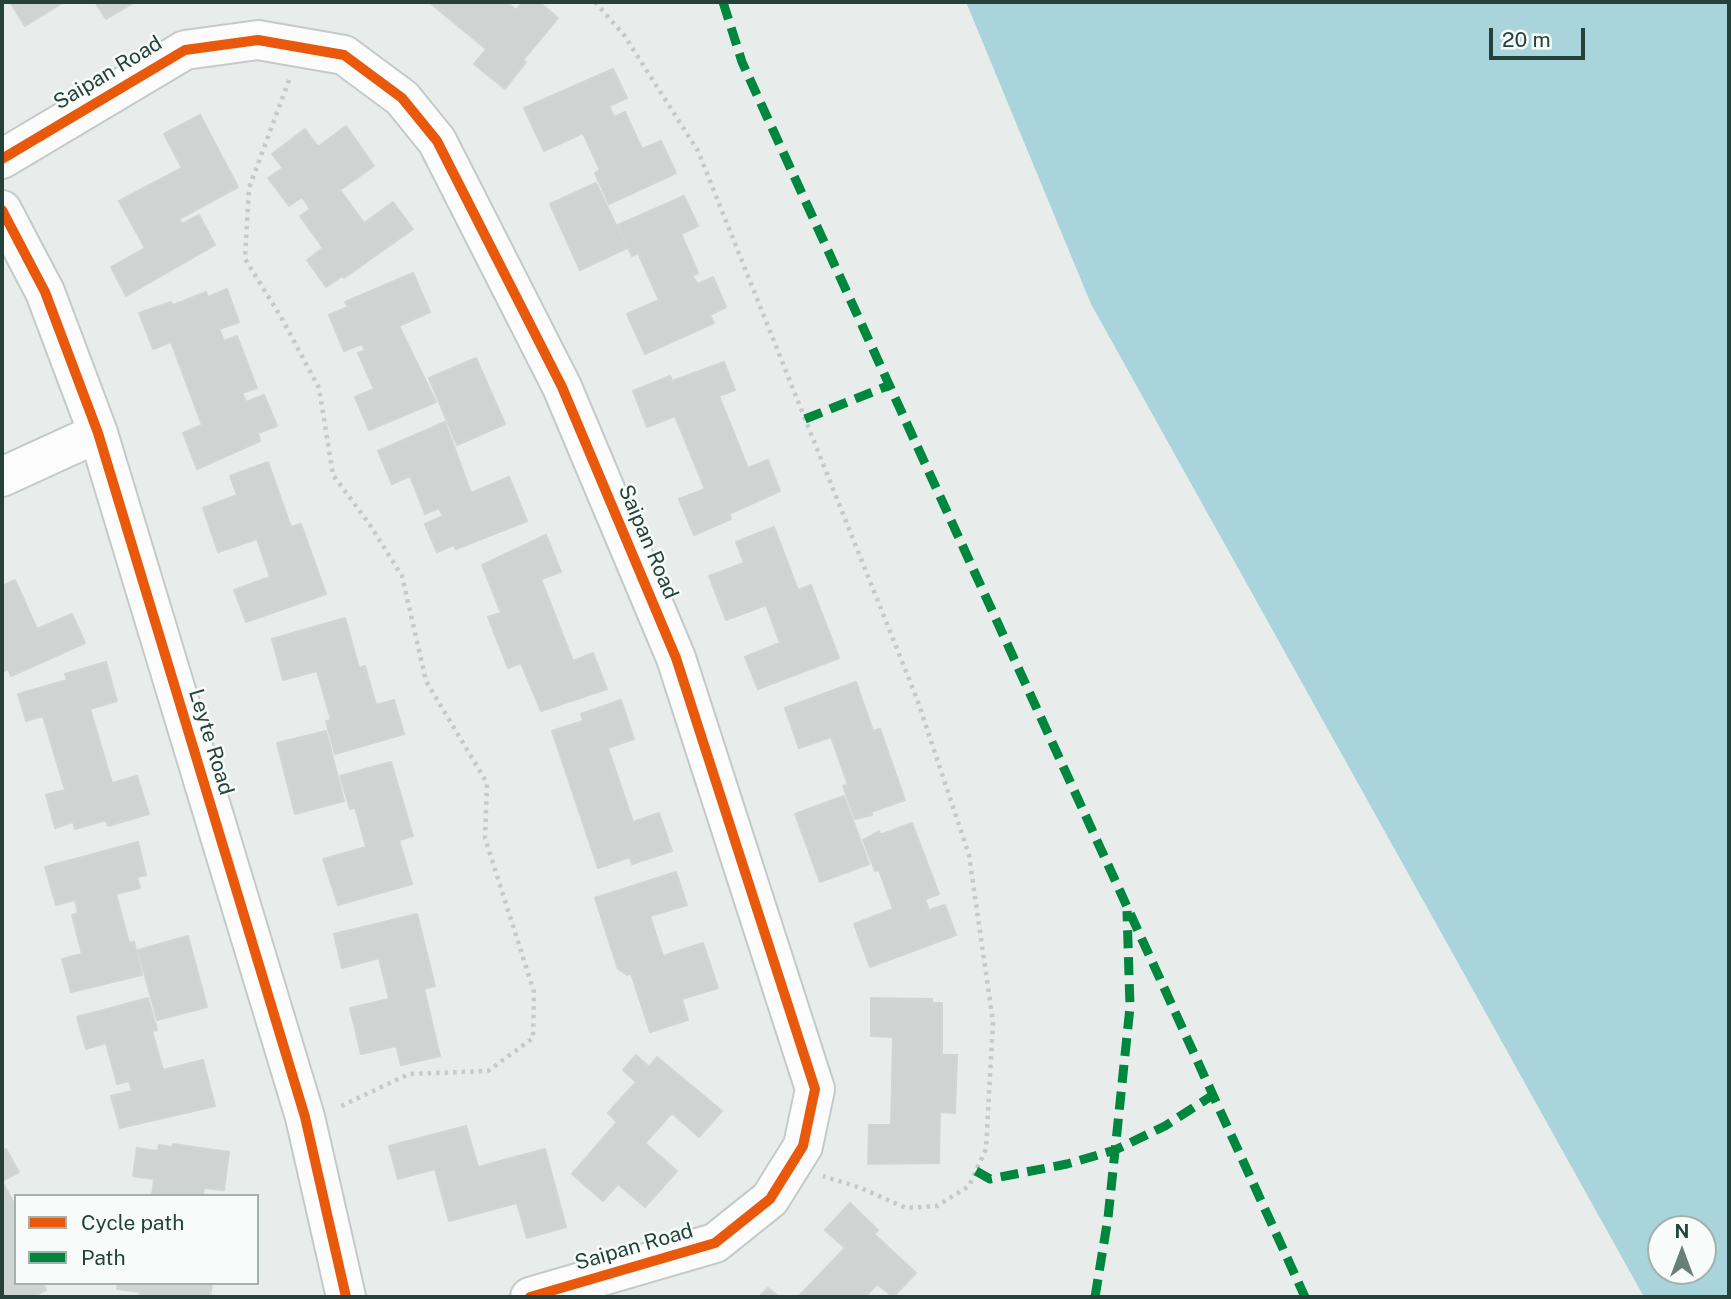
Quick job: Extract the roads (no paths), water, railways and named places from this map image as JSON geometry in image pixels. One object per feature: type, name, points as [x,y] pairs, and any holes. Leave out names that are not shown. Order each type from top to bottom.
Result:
[{"type":"street","name":"Saipan Road","points":[[2,159],[185,50],[258,40],[344,55],[402,98],[437,141],[562,387],[676,658],[815,1088],[803,1146],[770,1199],[715,1243],[530,1297]]},
{"type":"street","name":"Leyte Road","points":[[2,210],[46,292],[98,433],[305,1116],[346,1297]]},
{"type":"street","points":[[2,477],[98,433]]},
{"type":"water","points":[[966,2],[1729,2],[1729,1297],[1644,1297],[1091,304]]}]
